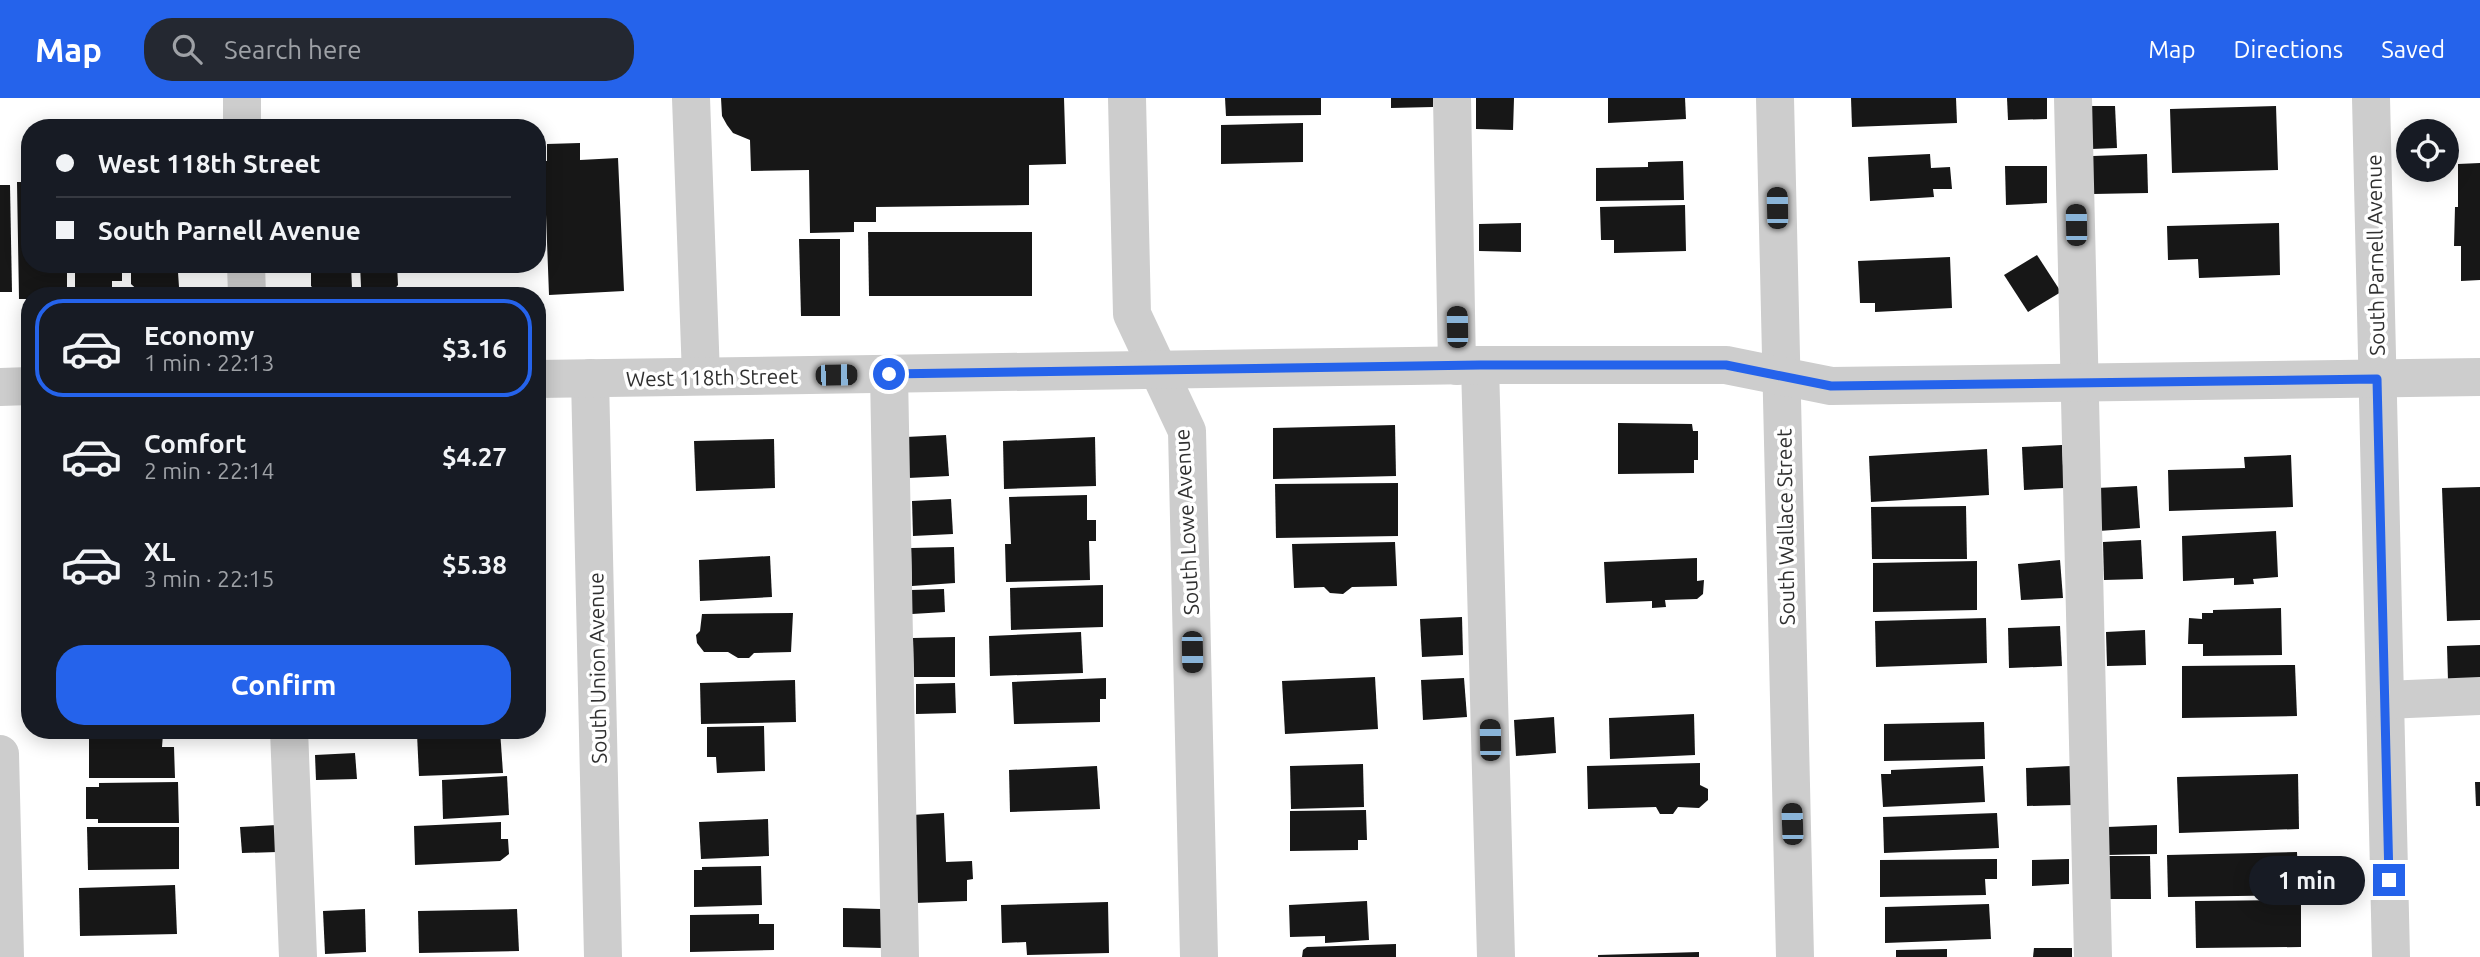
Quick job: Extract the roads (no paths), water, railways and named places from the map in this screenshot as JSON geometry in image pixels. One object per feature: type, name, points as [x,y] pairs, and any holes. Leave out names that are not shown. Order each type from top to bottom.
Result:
[{"type":"street","points":[[242,98],[243,119]]},
{"type":"street","points":[[691,98],[701,376]]},
{"type":"street","name":"South Lowe Avenue","points":[[1127,98],[1132,314],[1187,431],[1199,957]]},
{"type":"street","points":[[1452,98],[1469,366],[1496,957]]},
{"type":"street","name":"South Wallace Street","points":[[1775,98],[1795,957]]},
{"type":"street","points":[[2073,98],[2093,957]]},
{"type":"street","name":"South Parnell Avenue","points":[[2371,98],[2391,957]]},
{"type":"street","name":"West 118th Street","points":[[546,379],[1726,365],[1831,386],[2480,377]]},
{"type":"street","points":[[889,374],[900,957]]},
{"type":"street","name":"South Union Avenue","points":[[590,379],[603,957]]},
{"type":"street","points":[[0,387],[21,386]]},
{"type":"street","points":[[2385,700],[2480,696]]},
{"type":"street","points":[[289,739],[298,957]]},
{"type":"street","points":[[0,754],[5,957]]}]
